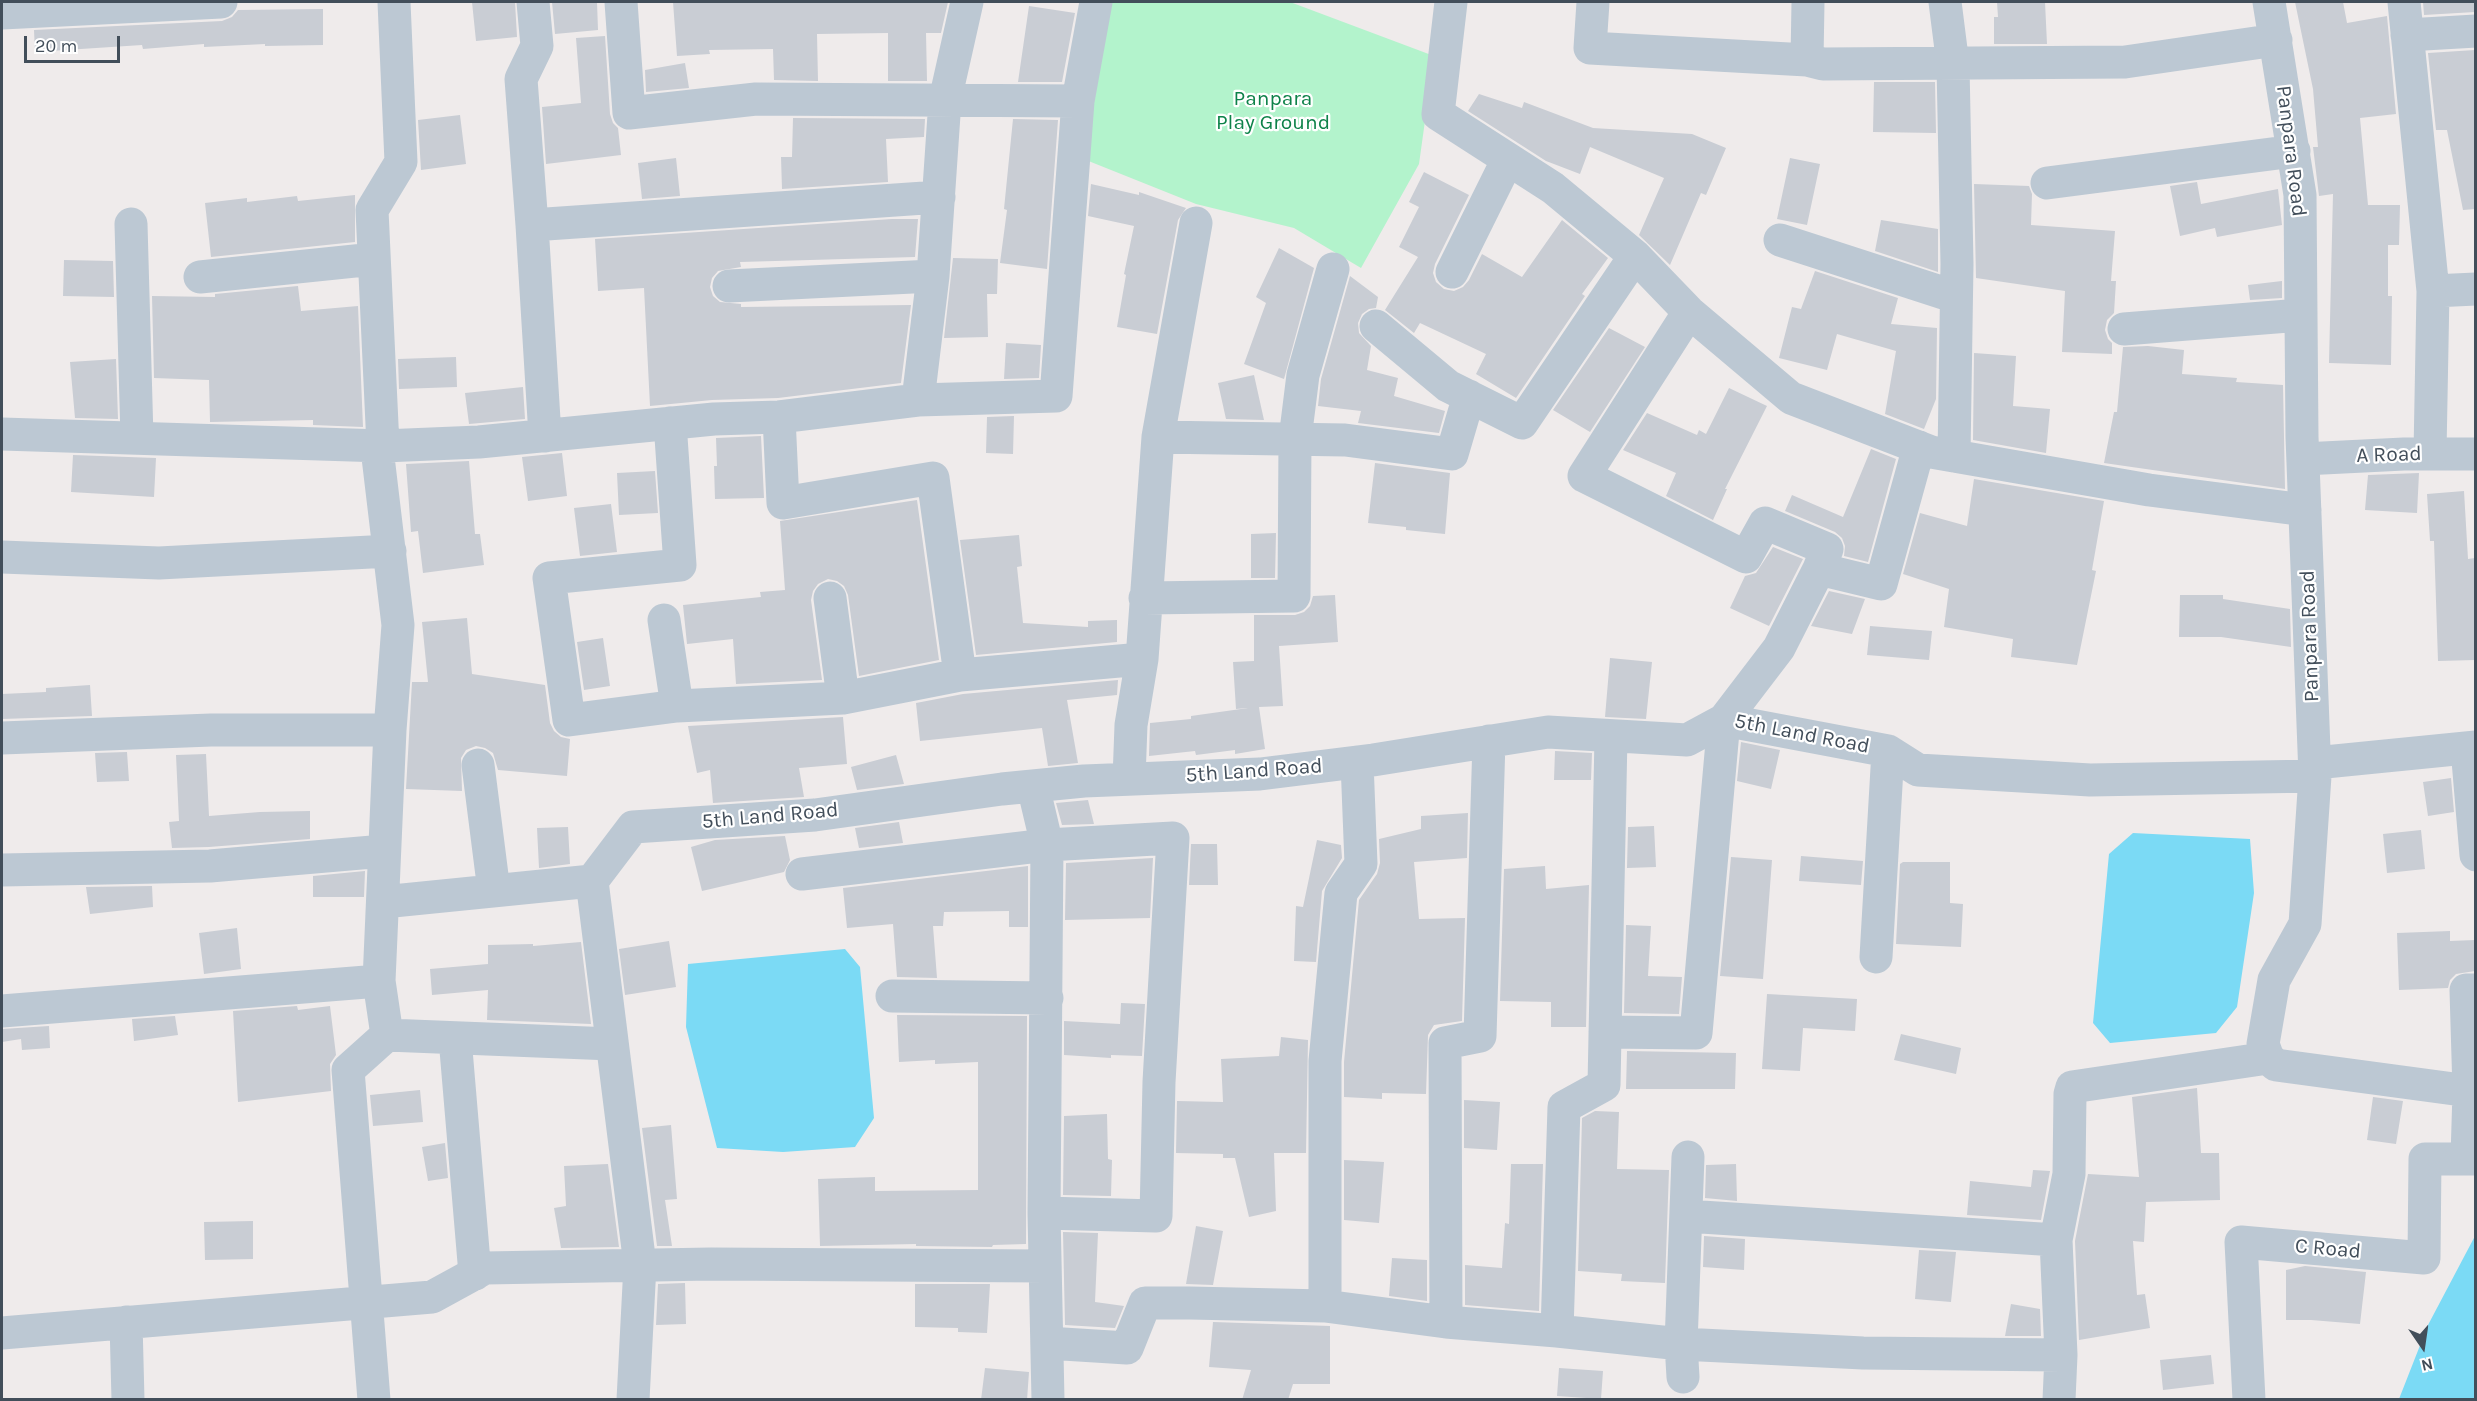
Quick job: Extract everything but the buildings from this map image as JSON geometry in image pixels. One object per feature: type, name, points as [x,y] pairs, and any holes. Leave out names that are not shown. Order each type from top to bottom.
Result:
[{"type":"street","points":[[2,12],[221,2]]},
{"type":"street","points":[[387,1035],[379,981],[390,730],[398,625],[378,457],[382,446],[372,210],[401,162],[394,2]]},
{"type":"street","points":[[533,2],[537,46],[521,79],[546,436]]},
{"type":"street","points":[[621,2],[629,113],[756,99],[1078,101]]},
{"type":"street","points":[[918,400],[933,276],[945,100],[968,2]]},
{"type":"street","points":[[2,434],[382,446],[479,442],[714,419],[779,417],[918,400],[1056,396],[1078,101],[1096,2]]},
{"type":"street","points":[[1450,2],[1438,114],[1553,188],[1635,256],[1689,312],[1791,398],[1919,447],[1954,456],[2149,490],[2305,510]]},
{"type":"street","points":[[1593,2],[1590,48],[1807,60],[1823,64],[2125,63],[2276,39]]},
{"type":"street","points":[[1807,60],[1808,2]]},
{"type":"street","points":[[1945,2],[1953,64],[1956,297],[1954,456]]},
{"type":"street","name":"Panpara Road","points":[[2268,1058],[2263,1044],[2274,980],[2305,924],[2315,769],[2303,459],[2300,195],[2270,2]]},
{"type":"street","points":[[2404,2],[2433,291],[2430,453]]},
{"type":"street","points":[[2407,35],[2475,31]]},
{"type":"street","points":[[2047,183],[2294,151]]},
{"type":"street","points":[[1452,272],[1508,159]]},
{"type":"street","points":[[532,225],[939,197]]},
{"type":"street","points":[[1129,779],[1131,725],[1142,659],[1158,437],[1196,223]]},
{"type":"street","points":[[131,224],[137,438]]},
{"type":"street","points":[[1780,240],[1956,297]]},
{"type":"street","points":[[1377,326],[1448,386],[1522,423],[1635,256]]},
{"type":"street","points":[[200,277],[374,259]]},
{"type":"street","points":[[1145,598],[1294,596],[1295,439],[1303,375],[1333,269]]},
{"type":"street","points":[[729,286],[933,276]]},
{"type":"street","points":[[2433,291],[2475,289]]},
{"type":"street","points":[[1605,1032],[1696,1033],[1724,720],[1779,648],[1827,549],[1765,523],[1746,557],[1584,476],[1689,312]]},
{"type":"street","points":[[2124,329],[2301,315]]},
{"type":"street","points":[[1158,437],[1345,440],[1452,454],[1469,396]]},
{"type":"street","points":[[779,417],[783,502],[933,478],[960,675]]},
{"type":"street","points":[[670,423],[680,566],[549,578],[569,720],[677,706],[843,698],[960,675],[1142,659]]},
{"type":"street","points":[[1819,569],[1881,584],[1919,447]]},
{"type":"street","name":"A Road","points":[[2303,459],[2430,453],[2474,463]]},
{"type":"street","points":[[2,557],[159,563],[390,551]]},
{"type":"street","points":[[830,598],[843,698]]},
{"type":"street","points":[[664,620],[677,706]]},
{"type":"street","name":"5th Land Road","points":[[592,881],[633,827],[815,814],[1033,786],[1129,779],[1260,774],[1357,762],[1548,732],[1687,740],[1724,720],[1888,751],[1918,770],[2090,780],[2315,769],[2471,747]]},
{"type":"street","points":[[2,738],[211,730],[390,730]]},
{"type":"street","points":[[1557,1330],[1564,1107],[1604,1085],[1611,736]]},
{"type":"street","points":[[1446,1322],[1445,1042],[1480,1036],[1489,741]]},
{"type":"street","points":[[2471,747],[2475,855]]},
{"type":"street","points":[[1876,957],[1888,751]]},
{"type":"street","points":[[1325,1306],[1325,1061],[1341,893],[1361,864],[1357,762]]},
{"type":"street","points":[[478,765],[494,891]]},
{"type":"street","points":[[1033,786],[1047,845],[1044,1213],[1048,1400]]},
{"type":"street","points":[[802,874],[1047,845],[1173,838],[1159,1082],[1156,1216],[1044,1213]]},
{"type":"street","points":[[2,870],[210,866],[384,851]]},
{"type":"street","points":[[383,902],[592,881],[640,1265],[633,1400]]},
{"type":"street","points":[[2,1011],[379,981]]},
{"type":"street","points":[[2471,1158],[2466,990],[2475,990]]},
{"type":"street","points":[[892,996],[1047,998]]},
{"type":"street","points":[[374,1400],[348,1070],[387,1035],[612,1044]]},
{"type":"street","points":[[455,1038],[475,1274]]},
{"type":"street","points":[[2059,1400],[2061,1355],[2056,1240],[2069,1174],[2072,1087],[2268,1058],[2276,1065],[2469,1091]]},
{"type":"street","points":[[1683,1377],[1688,1157]]},
{"type":"street","name":"C Road","points":[[2249,1400],[2241,1242],[2424,1257],[2425,1159],[2471,1158]]},
{"type":"street","points":[[1686,1216],[2056,1240]]},
{"type":"street","points":[[2,1333],[432,1297],[485,1268],[640,1265],[1045,1266]]},
{"type":"street","points":[[1047,1343],[1127,1348],[1145,1303],[1325,1306],[1446,1322],[1557,1330],[1682,1344],[1863,1353],[2061,1355]]},
{"type":"street","points":[[126,1322],[128,1400]]},
{"type":"green space","name":"Panpara Play Ground","points":[[1107,2],[1290,2],[1434,56],[1419,164],[1361,268],[1294,228],[1196,204],[1081,158]]},
{"type":"water","points":[[2133,833],[2250,839],[2254,893],[2237,1007],[2216,1033],[2110,1043],[2093,1023],[2109,854]]},
{"type":"water","points":[[845,949],[860,967],[874,1118],[855,1147],[783,1152],[717,1148],[686,1027],[688,964]]},
{"type":"water","points":[[2475,1236],[2475,1399],[2399,1399],[2428,1325]]}]
